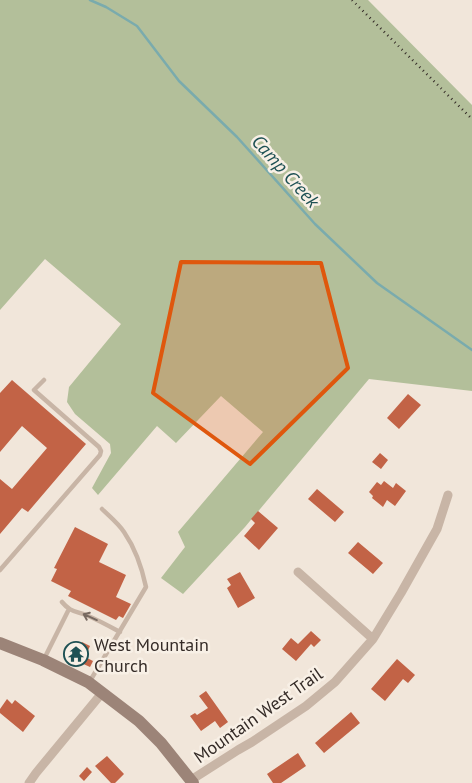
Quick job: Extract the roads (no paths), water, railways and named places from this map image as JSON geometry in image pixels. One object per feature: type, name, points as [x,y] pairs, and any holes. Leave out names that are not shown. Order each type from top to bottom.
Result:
[{"type":"main road","points":[[0,643],[43,660],[88,682],[139,721],[161,743],[192,782]]},
{"type":"street","name":"Mountain West Trail","points":[[192,782],[306,706],[335,682],[373,639],[402,593],[437,529],[448,495]]},
{"type":"street","points":[[298,572],[373,639]]},
{"type":"street","points":[[29,783],[102,693]]},
{"type":"lane","points":[[0,570],[100,455],[99,447],[34,390],[44,380]]},
{"type":"lane","points":[[88,682],[146,587],[143,572],[124,531],[102,509]]},
{"type":"lane","points":[[62,602],[74,612],[85,614],[120,632]]},
{"type":"lane","points":[[43,660],[69,609]]},
{"type":"waterway","name":"Camp Creek","points":[[90,0],[106,7],[137,26],[179,81],[237,137],[315,224],[377,283],[472,350]]},
{"type":"railway","points":[[352,0],[472,119]]},
{"type":"place","name":"West Mountain Church","points":[[76,654]]}]
